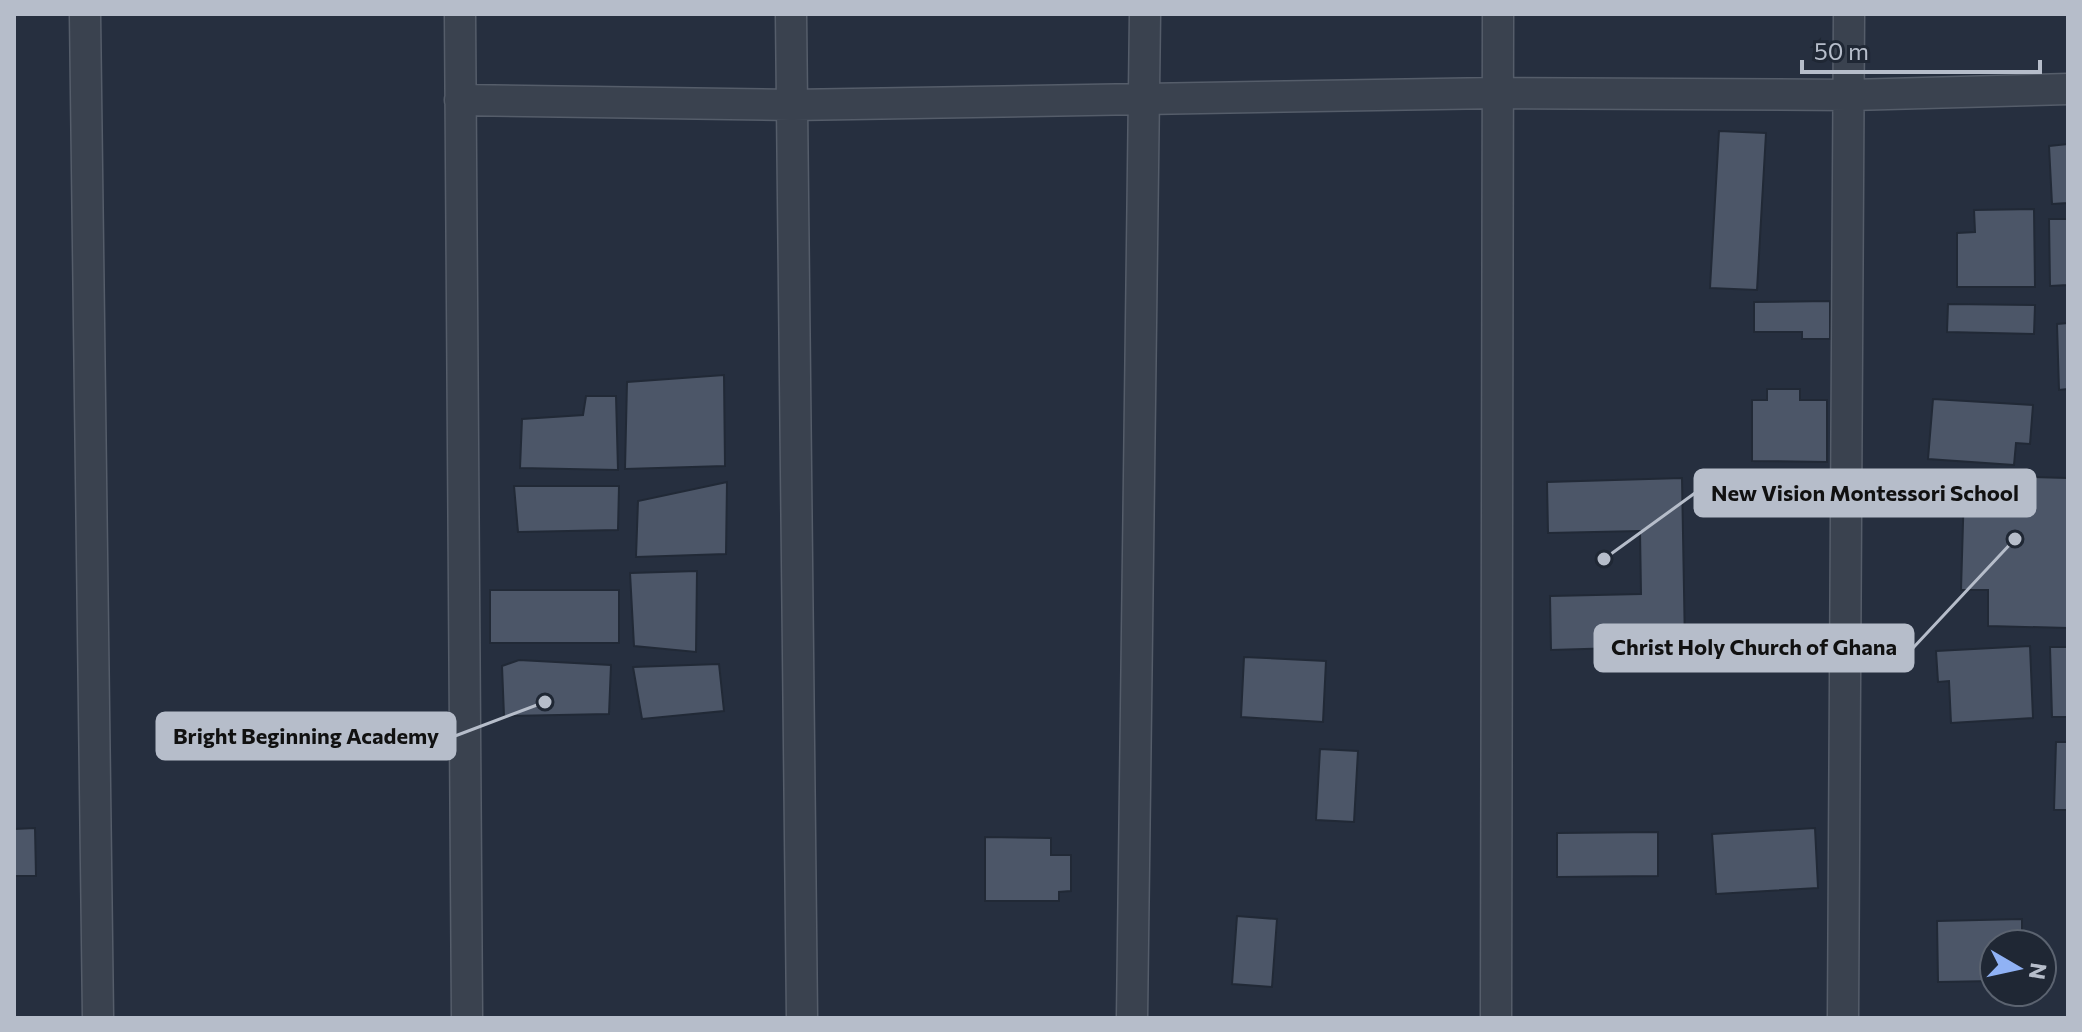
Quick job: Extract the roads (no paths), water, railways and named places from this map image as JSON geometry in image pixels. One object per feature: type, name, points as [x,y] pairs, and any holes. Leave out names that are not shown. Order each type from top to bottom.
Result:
[{"type":"street","points":[[85,14],[98,1018]]},
{"type":"street","points":[[460,14],[467,1018]]},
{"type":"street","points":[[791,14],[802,1018]]},
{"type":"street","points":[[1132,1018],[1145,14]]},
{"type":"street","points":[[1496,1018],[1498,14]]},
{"type":"street","points":[[1843,1018],[1851,95],[1849,14]]},
{"type":"street","points":[[460,100],[792,105],[1497,93],[1851,95],[2068,89]]},
{"type":"place","name":"Christ Holy Church of Ghana","points":[[2015,539]]},
{"type":"place","name":"New Vision Montessori School","points":[[1604,559]]},
{"type":"place","name":"Bright Beginning Academy","points":[[545,702]]}]
